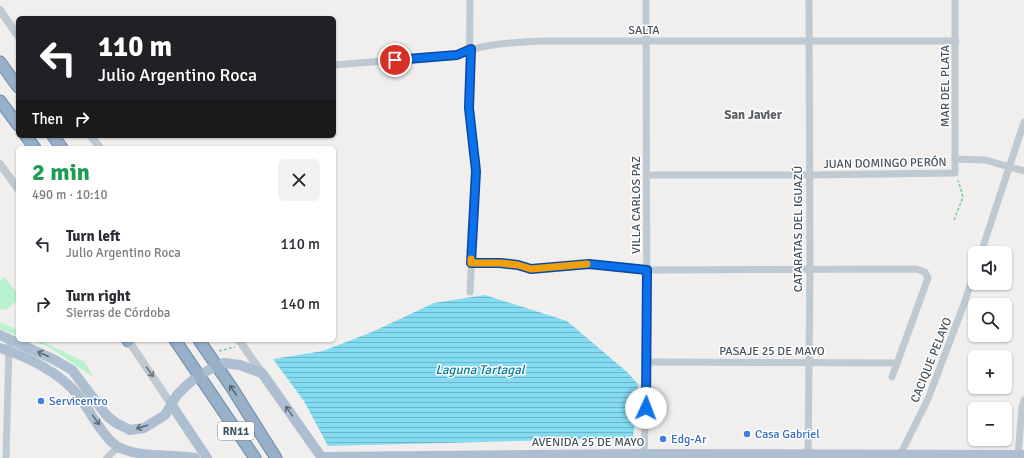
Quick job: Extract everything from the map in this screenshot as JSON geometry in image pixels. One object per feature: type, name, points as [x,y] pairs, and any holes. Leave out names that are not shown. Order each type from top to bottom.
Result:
[{"type":"highway","points":[[0,62],[16,84]]},
{"type":"highway","points":[[0,101],[16,122]]},
{"type":"highway","name":"RN11","points":[[176,342],[255,458]]},
{"type":"highway","name":"RN11","points":[[200,342],[276,458]]},
{"type":"main road","points":[[0,335],[16,341]]},
{"type":"main road","points":[[18,342],[72,370],[107,416],[116,423],[130,430],[144,428],[165,415],[177,395],[198,376],[216,366],[224,363],[240,365],[262,373],[321,458]]},
{"type":"main road","points":[[4,349],[49,370],[65,382],[78,395],[105,433],[118,447],[137,455],[195,458]]},
{"type":"main road","points":[[171,404],[207,458]]},
{"type":"main road","name":"AVENIDA 25 DE MAYO","points":[[321,458],[644,456],[808,457],[900,455],[945,457],[1021,455]]},
{"type":"street","points":[[470,0],[471,49],[469,108],[476,171],[470,292]]},
{"type":"street","name":"VILLA CARLOS PAZ","points":[[644,456],[647,362],[646,0]]},
{"type":"street","name":"CATARATAS DEL IGUAZÚ","points":[[808,457],[810,269],[809,0]]},
{"type":"street","name":"MAR DEL PLATA","points":[[955,0],[955,173]]},
{"type":"street","points":[[0,10],[16,33]]},
{"type":"street","name":"SALTA","points":[[336,65],[457,55],[471,49],[487,45],[540,41],[956,41]]},
{"type":"street","points":[[983,246],[1024,122]]},
{"type":"street","name":"JUAN DOMINGO PERÓN","points":[[955,159],[985,160],[1024,171]]},
{"type":"street","points":[[0,164],[16,186]]},
{"type":"street","name":"JUAN DOMINGO PERÓN","points":[[647,175],[955,173]]},
{"type":"street","points":[[471,263],[500,263],[518,265],[531,269],[589,264],[647,270],[916,269],[925,272],[928,278],[892,376]]},
{"type":"street","name":"CACIQUE PELAYO","points":[[900,455],[928,399],[969,290]]},
{"type":"street","points":[[6,458],[4,349],[10,338]]},
{"type":"street","points":[[129,342],[171,404]]},
{"type":"street","points":[[241,342],[262,373]]},
{"type":"street","name":"PASAJE 25 DE MAYO","points":[[647,362],[896,362]]},
{"type":"street","points":[[1021,455],[1022,408],[1024,400]]},
{"type":"street","points":[[107,458],[118,447]]},
{"type":"path","points":[[954,220],[963,197],[955,173]]},
{"type":"path","points":[[219,351],[241,342]]},
{"type":"green space","points":[[5,277],[16,292],[16,302],[6,310],[0,309],[0,281]]},
{"type":"green space","points":[[0,322],[16,329],[16,335],[0,329]]},
{"type":"green space","points":[[35,342],[43,342],[85,362],[93,377],[49,347]]},
{"type":"water","name":"Laguna Tartagal","points":[[485,295],[567,321],[627,372],[638,384],[633,438],[328,446],[304,401],[273,359],[323,351],[372,332],[434,303]]},
{"type":"slow traffic","points":[[471,259],[471,263],[500,263],[518,265],[531,269],[587,264]]},
{"type":"place","name":"Servicentro","points":[[41,401]]},
{"type":"place","name":"Casa Gabriel","points":[[747,434]]},
{"type":"place","name":"Edg-Ar","points":[[663,439]]},
{"type":"district","name":"San Javier","points":[[753,114]]},
{"type":"route","points":[[395,60],[457,55],[471,49],[469,108],[476,171],[471,263],[500,263],[518,265],[531,269],[589,264],[647,270],[646,408]]}]
